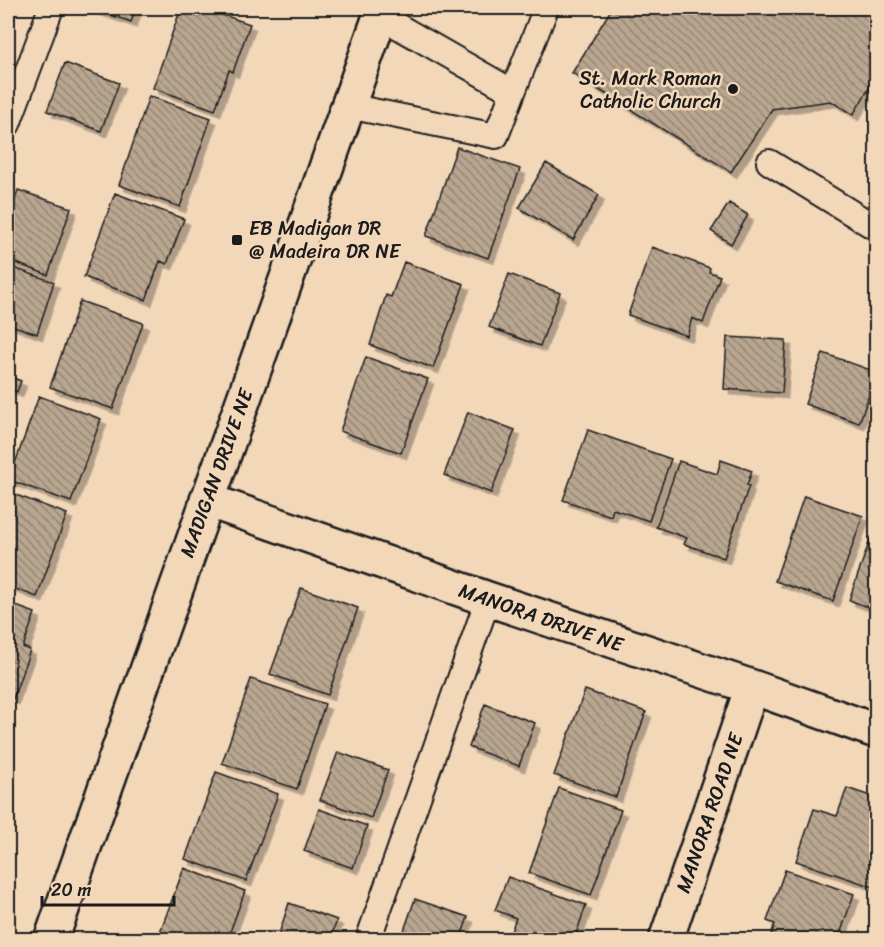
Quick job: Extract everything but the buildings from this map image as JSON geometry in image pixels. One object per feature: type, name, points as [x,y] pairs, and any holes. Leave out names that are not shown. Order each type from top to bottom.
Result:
[{"type":"street","name":"MADIGAN DRIVE NE","points":[[51,939],[348,106],[374,10]]},
{"type":"street","name":"MANORA DRIVE NE","points":[[207,500],[488,599],[876,731]]},
{"type":"street","name":"MANORA ROAD NE","points":[[666,939],[752,687]]},
{"type":"lane","points":[[8,124],[51,8]]},
{"type":"lane","points":[[348,106],[496,135],[546,8]]},
{"type":"lane","points":[[374,10],[513,92]]},
{"type":"lane","points":[[769,162],[876,228]]},
{"type":"lane","points":[[368,939],[488,599]]},
{"type":"place","name":"St. Mark Roman Catholic Church","points":[[733,89]]},
{"type":"place","name":"EB Madigan DR @ Madeira DR NE","points":[[237,240]]}]
